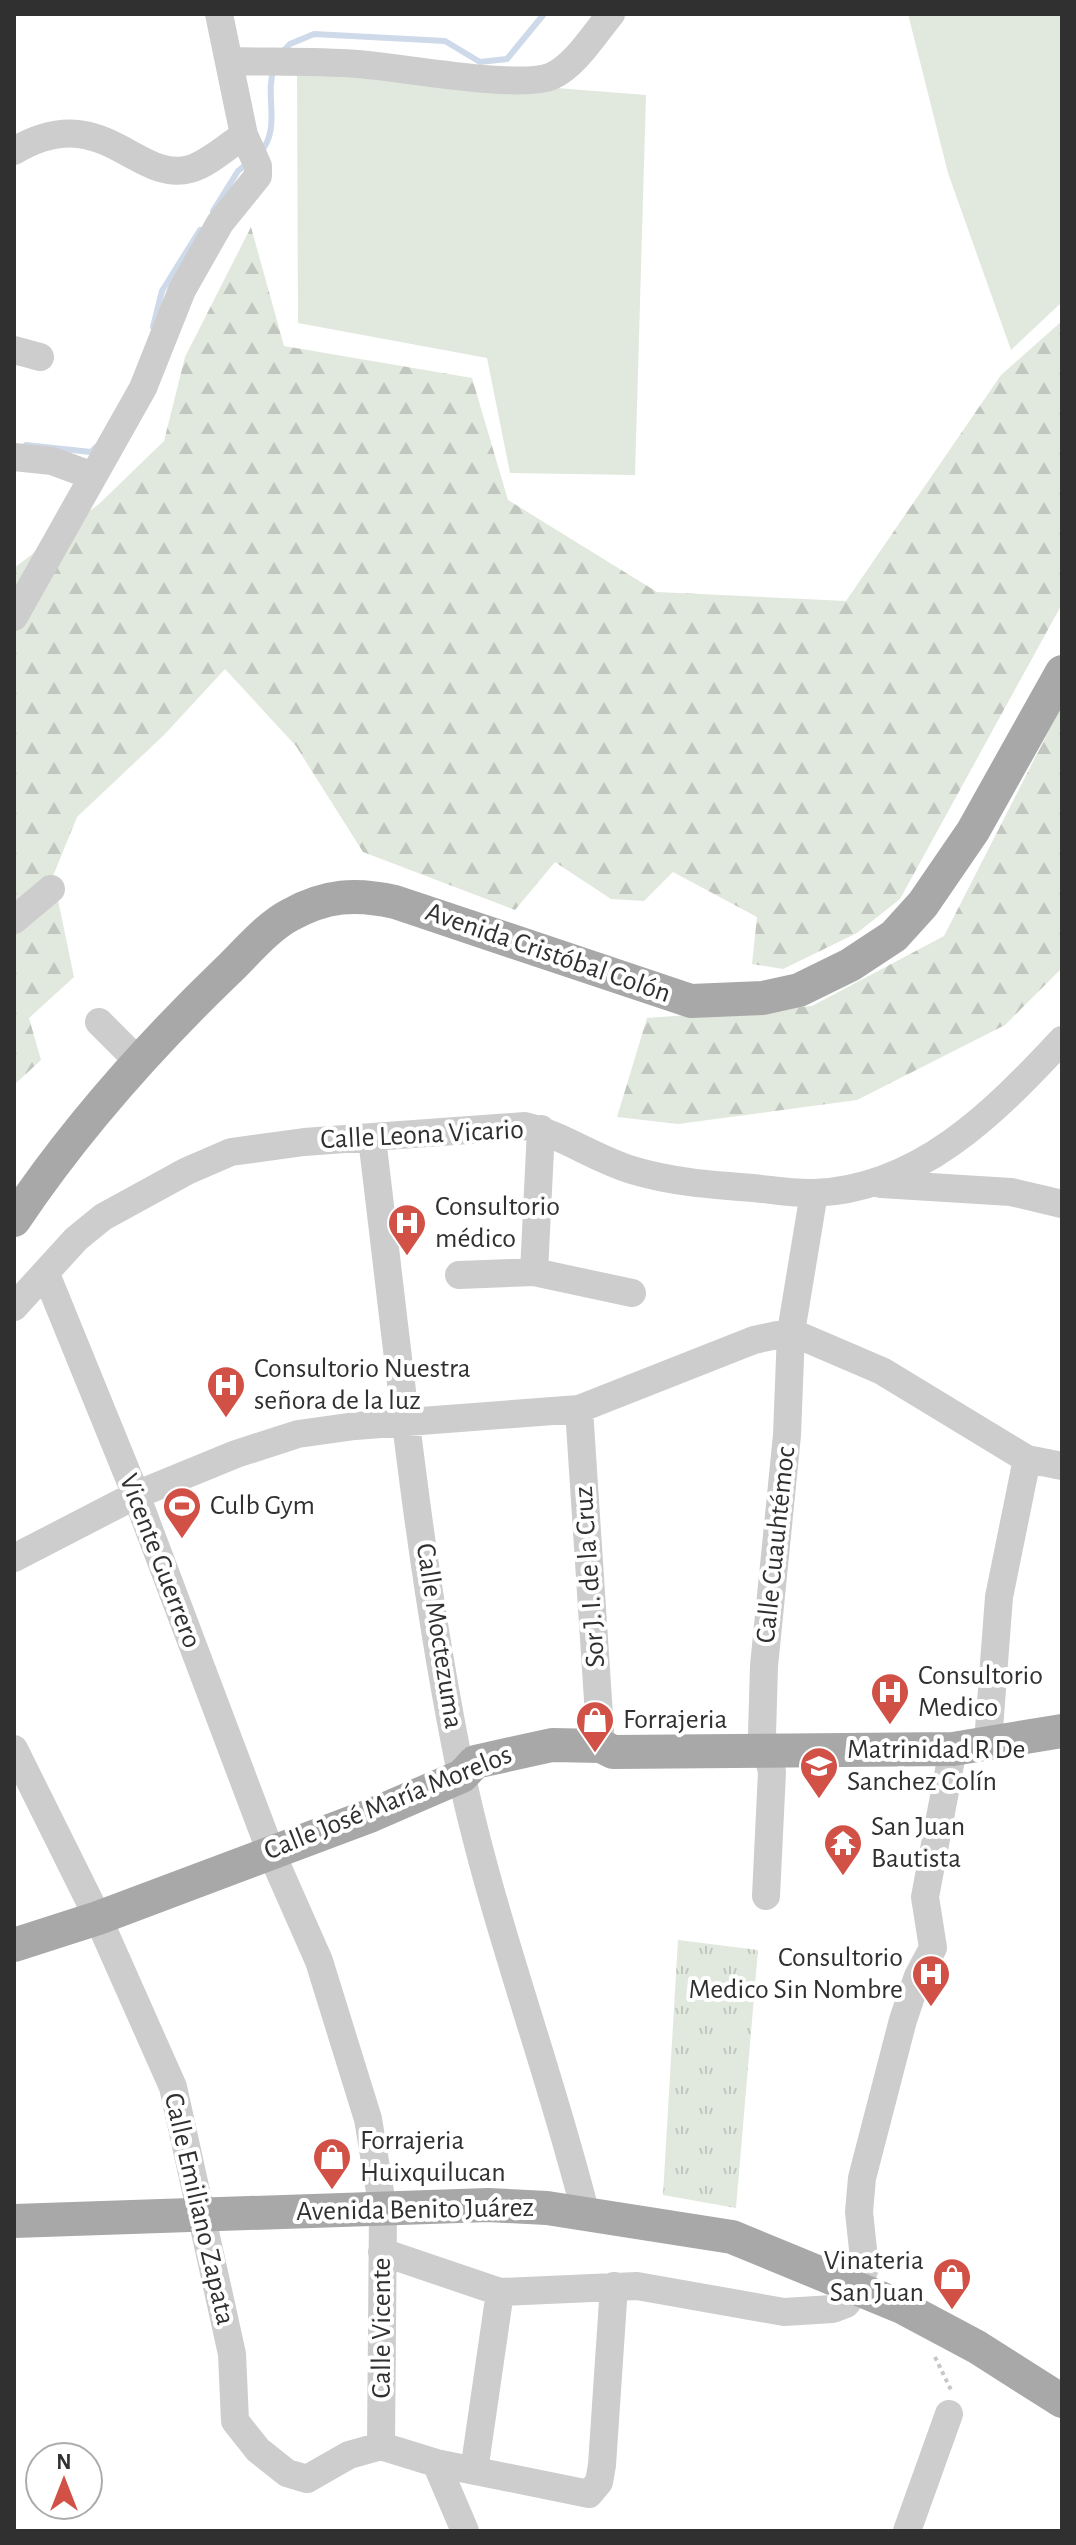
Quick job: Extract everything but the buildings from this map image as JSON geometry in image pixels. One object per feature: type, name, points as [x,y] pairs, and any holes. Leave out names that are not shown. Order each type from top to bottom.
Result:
[{"type":"main road","name":"Avenida Cristóbal Colón","points":[[14,1220],[82,1126],[206,991],[287,916],[337,896],[365,895],[395,902],[691,1001],[739,1001],[799,990],[850,965],[894,936],[923,904],[973,831],[1062,672]]},
{"type":"main road","name":"Calle José María Morelos","points":[[14,1945],[98,1918],[270,1850],[372,1815],[462,1776],[475,1762],[516,1750],[552,1745],[601,1746],[613,1752],[953,1749],[1062,1731]]},
{"type":"main road","name":"Avenida Benito Juárez","points":[[14,2221],[503,2205],[650,2222],[732,2237],[902,2307],[977,2347],[1062,2401]]},
{"type":"street","points":[[14,617],[143,388],[182,290],[220,223],[258,176],[258,166],[244,135],[219,14]]},
{"type":"street","points":[[230,61],[358,64],[501,80],[535,80],[564,68],[611,14]]},
{"type":"street","points":[[14,151],[47,135],[72,132],[121,146],[172,171],[192,169],[244,135]]},
{"type":"street","points":[[14,457],[52,461],[93,476]]},
{"type":"street","points":[[14,920],[51,889]]},
{"type":"street","points":[[99,1022],[139,1062]]},
{"type":"street","name":"Calle Leona Vicario","points":[[14,1307],[76,1239],[103,1217],[187,1171],[231,1152],[304,1142],[372,1139],[509,1125],[541,1129],[599,1158],[662,1179],[814,1193],[876,1184],[926,1161],[960,1140],[1062,1040]]},
{"type":"street","points":[[534,1272],[541,1129]]},
{"type":"street","name":"Calle Moctezuma","points":[[372,1139],[407,1422],[443,1676],[462,1776],[506,1943],[568,2145],[586,2215]]},
{"type":"street","points":[[876,1184],[1011,1192],[1062,1204]]},
{"type":"street","name":"Calle Cuauhtémoc","points":[[766,1896],[772,1772],[762,1734],[764,1666],[787,1435],[791,1332],[814,1193]]},
{"type":"street","points":[[459,1275],[534,1272],[632,1293]]},
{"type":"street","name":"Vicente Guerrero","points":[[46,1274],[136,1495],[270,1850],[319,1961],[368,2119],[383,2210]]},
{"type":"street","points":[[14,1558],[136,1495],[236,1454],[298,1434],[579,1409],[754,1340],[791,1332],[882,1371],[1027,1459],[1062,1466]]},
{"type":"street","name":"Sor J. I. de la Cruz","points":[[579,1409],[601,1746]]},
{"type":"street","points":[[988,1742],[999,1597],[1027,1459]]},
{"type":"street","name":"Calle Emiliano Zapata","points":[[14,1749],[98,1918],[173,2087],[232,2354],[234,2408],[240,2431],[287,2473],[307,2479],[349,2455],[381,2446]]},
{"type":"street","points":[[382,2252],[500,2292],[637,2286],[784,2312],[833,2309],[846,2304],[857,2289],[865,2268],[859,2212],[862,2178],[903,2020],[918,1976],[933,1948],[925,1897],[953,1749]]},
{"type":"street","name":"Calle Vicente","points":[[381,2446],[383,2210]]},
{"type":"street","points":[[381,2446],[436,2463],[580,2494],[595,2489],[602,2465],[614,2286]]},
{"type":"street","points":[[474,2471],[500,2292]]},
{"type":"street","points":[[907,2531],[949,2414]]},
{"type":"street","points":[[436,2463],[465,2531]]},
{"type":"path","points":[[930,2348],[948,2377],[953,2395],[949,2414]]},
{"type":"green space","points":[[908,14],[1062,14],[1062,302],[1011,350],[948,173]]},
{"type":"green space","points":[[297,68],[646,95],[635,475],[510,473],[487,358],[298,323]]},
{"type":"green space","points":[[251,227],[284,346],[472,378],[508,500],[657,592],[846,601],[1001,375],[1062,321],[1062,604],[900,899],[857,933],[783,969],[752,964],[757,917],[673,872],[644,901],[611,899],[555,862],[515,910],[363,852],[296,746],[225,669],[164,735],[77,817],[53,876],[74,977],[29,1018],[41,1060],[14,1085],[14,568],[99,504],[164,441],[185,357]]},
{"type":"green space","points":[[1062,705],[1062,968],[1005,1025],[857,1100],[678,1124],[617,1117],[647,1018],[812,1006],[944,936]]},
{"type":"green space","points":[[678,1940],[758,1950],[736,2208],[663,2195]]},
{"type":"waterway","points":[[283,51],[290,44],[314,34],[445,41],[480,62],[507,59],[544,14]]},
{"type":"waterway","points":[[260,153],[270,133],[274,68]]},
{"type":"waterway","points":[[213,211],[238,171],[249,162]]},
{"type":"waterway","points":[[153,327],[162,291],[200,230]]},
{"type":"waterway","points":[[26,445],[91,452],[96,447]]},
{"type":"place","name":"Consultorio médico","points":[[407,1257]]},
{"type":"place","name":"Consultorio Nuestra señora de la luz","points":[[226,1419]]},
{"type":"place","name":"Culb Gym","points":[[182,1540]]},
{"type":"place","name":"Consultorio Medico","points":[[890,1726]]},
{"type":"place","name":"Forrajeria","points":[[595,1754]]},
{"type":"place","name":"Matrinidad R De Sanchez Colín","points":[[819,1800]]},
{"type":"place","name":"San Juan Bautista","points":[[843,1877]]},
{"type":"place","name":"Consultorio Medico Sin Nombre","points":[[931,2008]]},
{"type":"place","name":"Forrajeria Huixquilucan","points":[[332,2191]]},
{"type":"place","name":"Vinateria San Juan","points":[[952,2311]]}]
